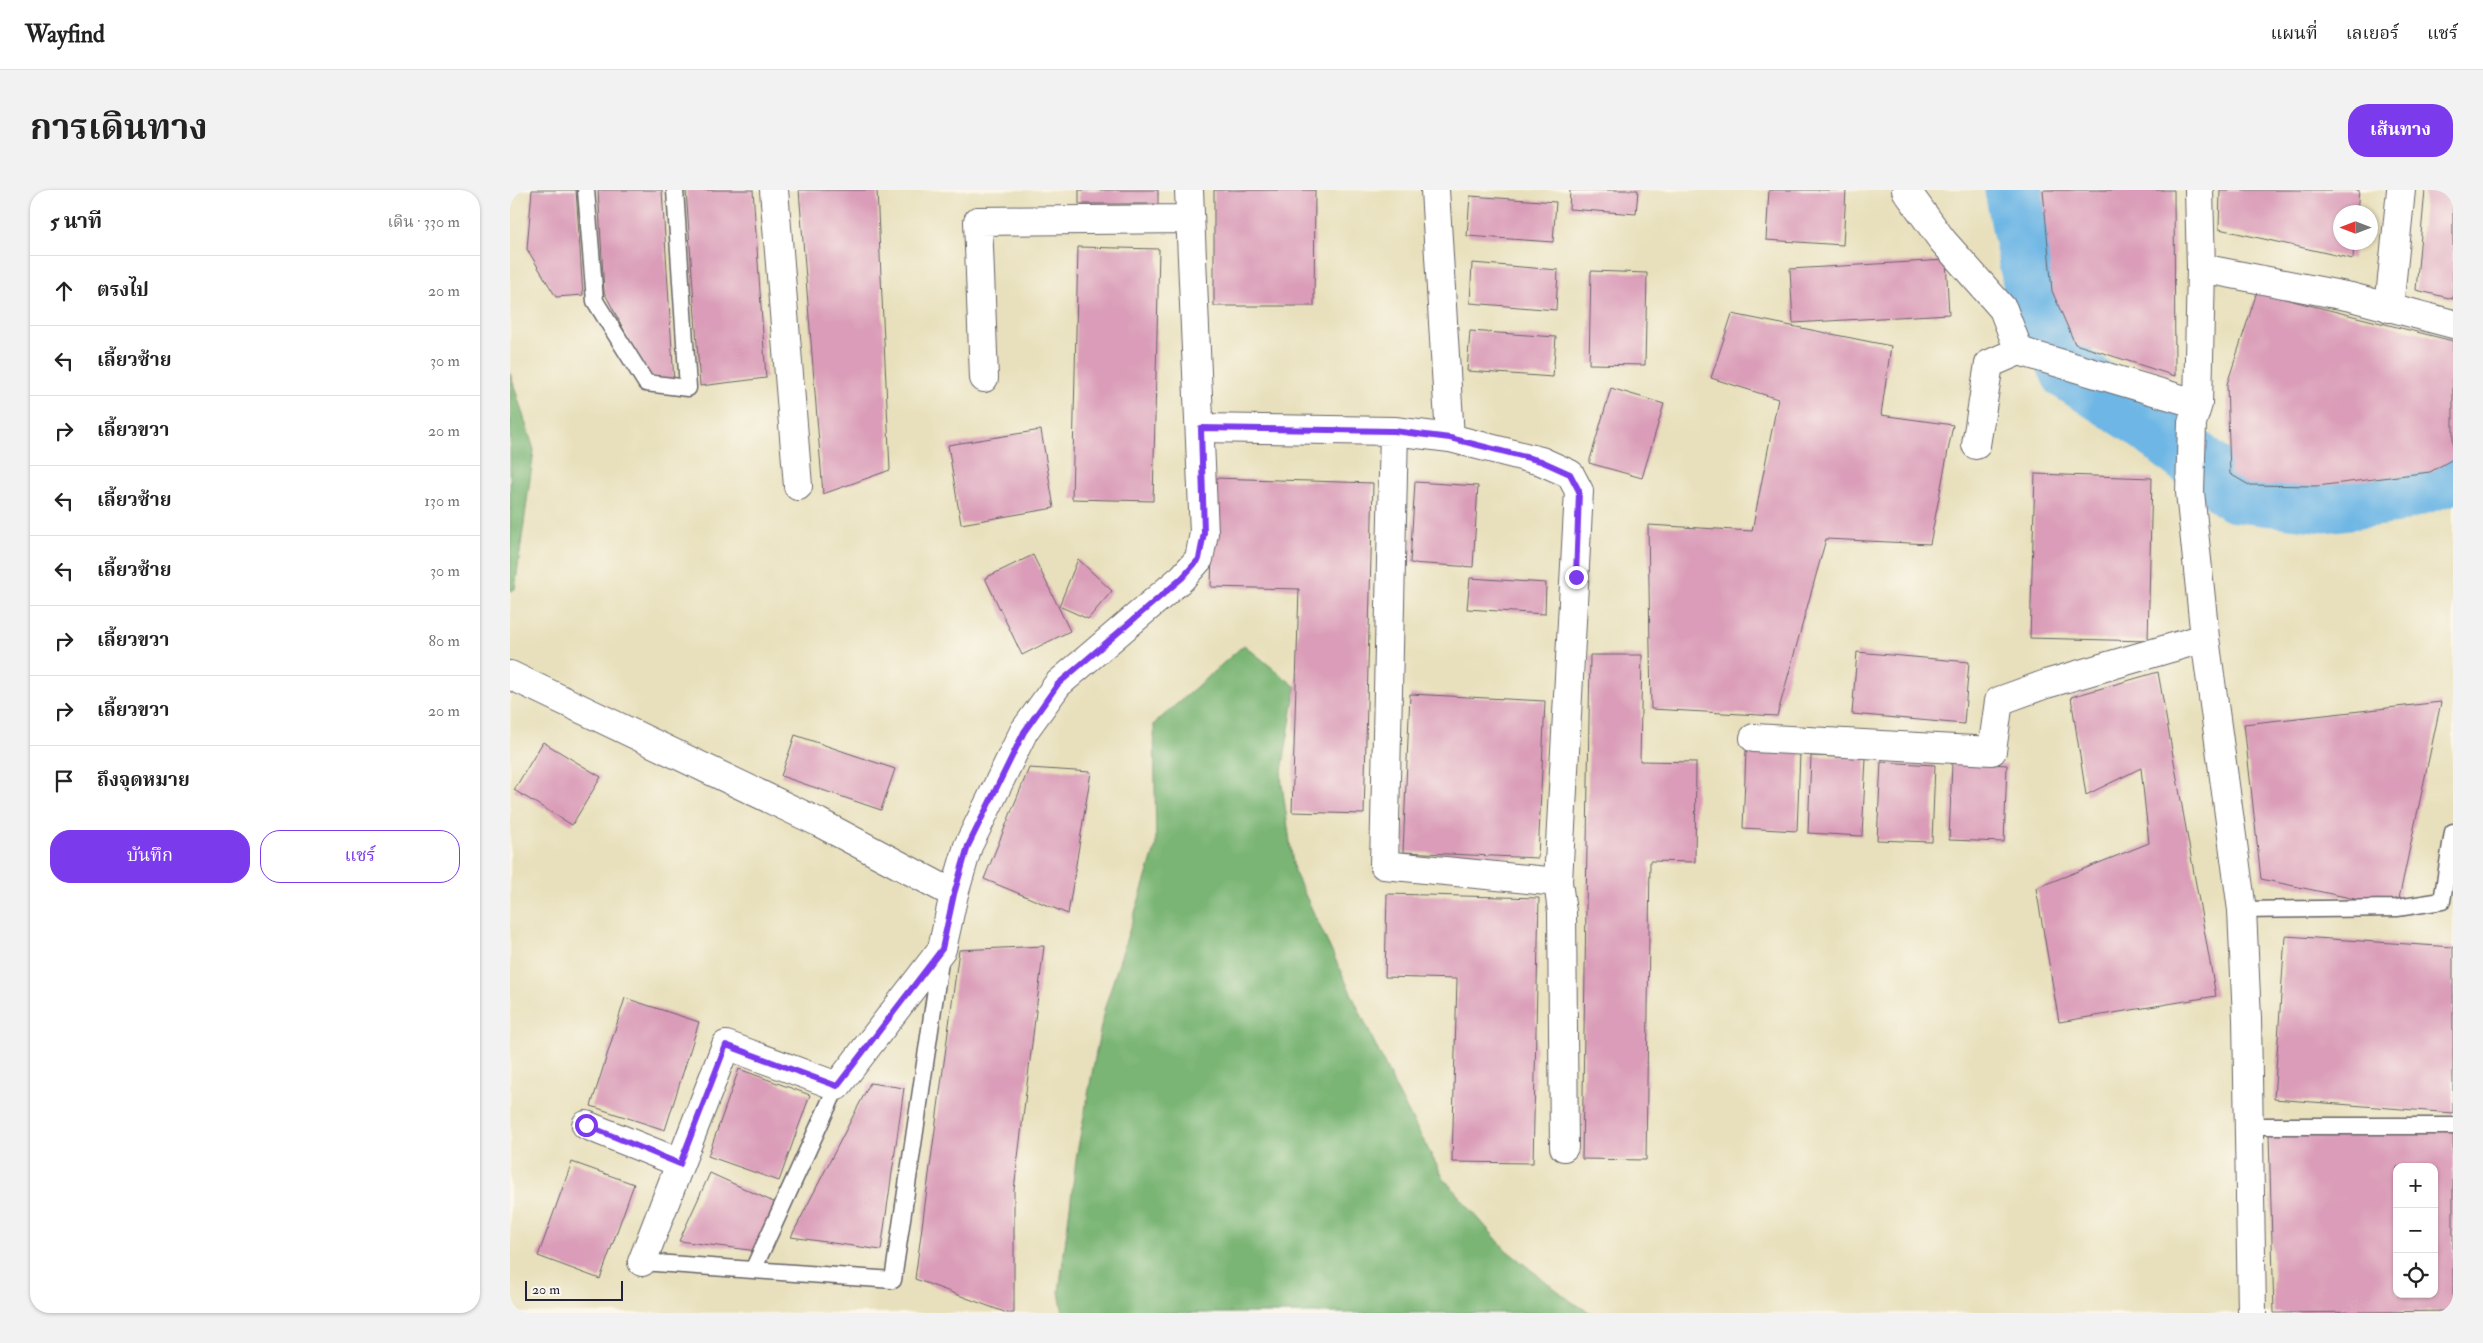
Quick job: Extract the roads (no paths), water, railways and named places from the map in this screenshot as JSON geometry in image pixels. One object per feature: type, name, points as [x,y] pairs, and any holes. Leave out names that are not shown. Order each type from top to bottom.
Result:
[{"type":"street","points":[[774,190],[798,486]]},
{"type":"street","points":[[642,1262],[726,1045],[837,1086],[942,949],[954,894],[968,846],[1024,732],[1058,684],[1182,578],[1199,559],[1204,533],[1201,428],[1188,190]]},
{"type":"street","points":[[1435,190],[1450,438]]},
{"type":"street","points":[[1906,190],[1942,240],[2003,309],[2030,355]]},
{"type":"street","points":[[2199,190],[2200,268],[2190,492],[2205,638],[2242,910],[2247,1019],[2252,1313]]},
{"type":"street","points":[[2389,308],[2401,190]]},
{"type":"street","points":[[984,378],[978,221],[1190,219]]},
{"type":"street","points":[[2200,268],[2351,297],[2453,324]]},
{"type":"street","points":[[1976,445],[1989,364],[2030,355],[2105,375],[2195,413]]},
{"type":"street","points":[[1201,428],[1394,431],[1450,438],[1541,461],[1570,474],[1579,491],[1558,882],[1562,912],[1564,1147]]},
{"type":"street","points":[[1394,431],[1384,865],[1558,882]]},
{"type":"street","points":[[1754,738],[1992,751],[2000,701],[2046,684],[2205,638]]},
{"type":"street","points":[[510,675],[818,822],[954,894]]},
{"type":"street","points":[[586,1125],[680,1164]]},
{"type":"lane","points":[[586,190],[595,300],[646,384],[688,388],[675,190]]},
{"type":"lane","points":[[2242,910],[2397,908],[2442,901],[2453,832]]},
{"type":"lane","points":[[642,1262],[893,1280],[942,949]]},
{"type":"lane","points":[[753,1270],[837,1086]]},
{"type":"lane","points":[[2248,1126],[2453,1126]]},
{"type":"waterway","points":[[2014,190],[2032,282],[2070,372],[2145,420],[2236,493],[2325,503],[2391,495],[2453,474]]}]
